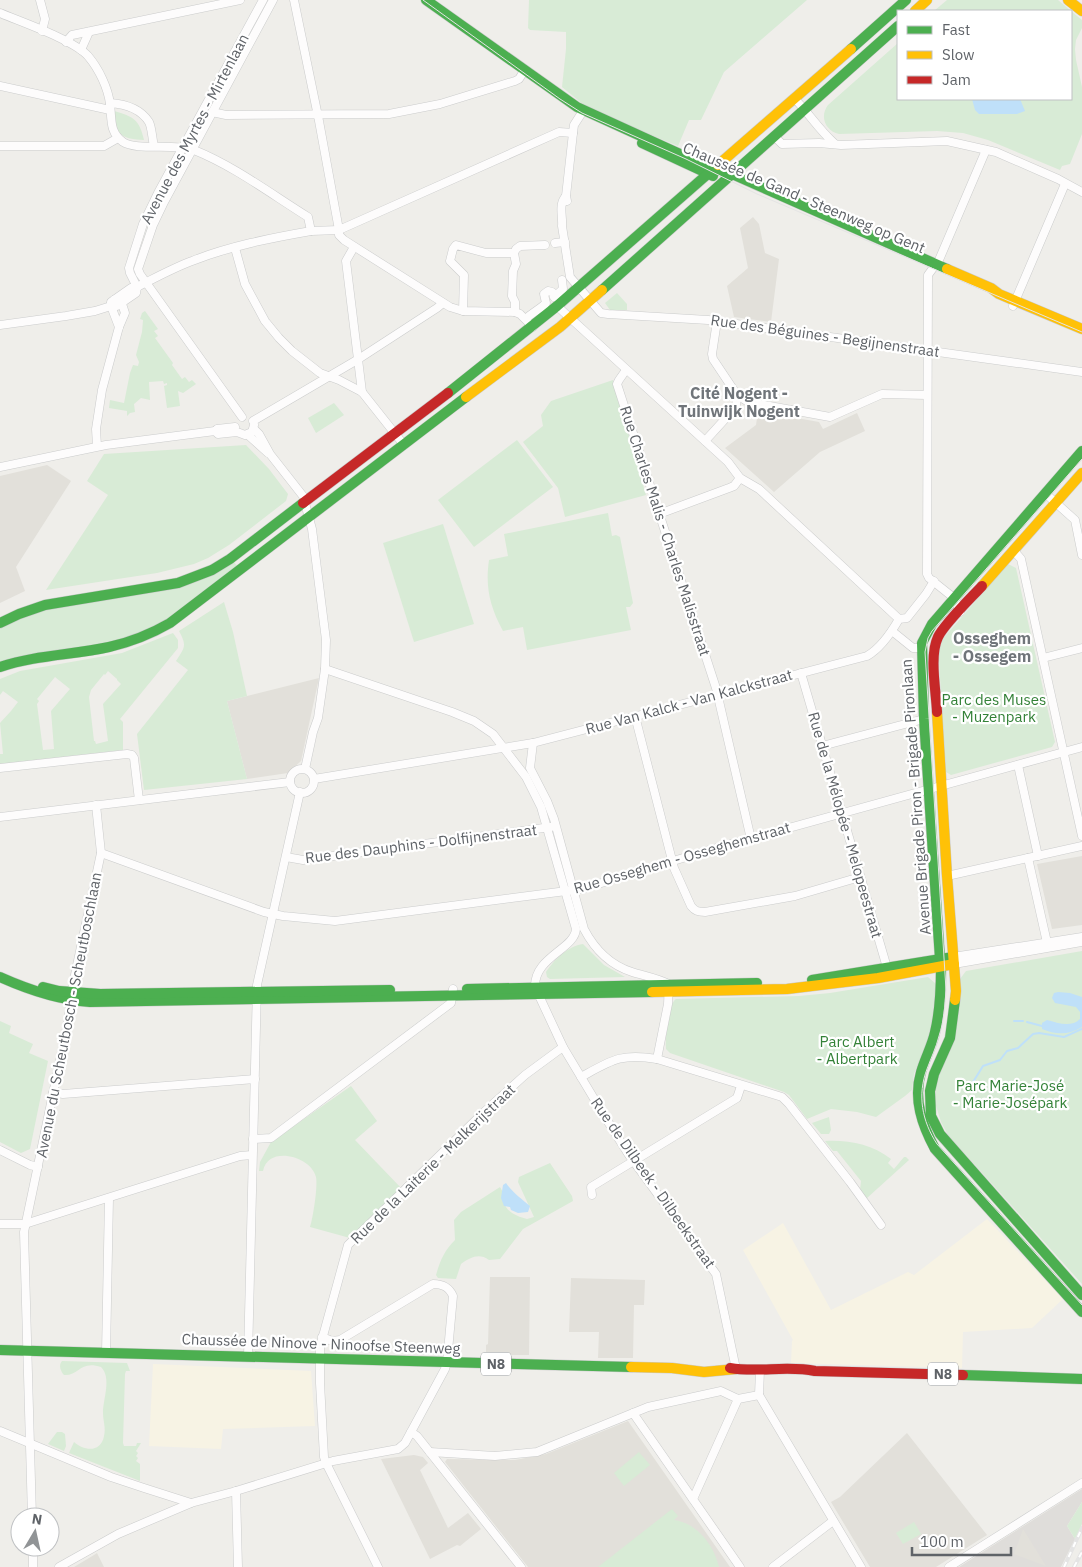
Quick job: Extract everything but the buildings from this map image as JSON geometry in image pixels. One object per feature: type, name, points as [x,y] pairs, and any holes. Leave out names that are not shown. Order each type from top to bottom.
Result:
[{"type":"main road","name":"Chaussée de Gand - Steenweg op Gent","points":[[426,0],[582,113],[710,172],[730,176],[1014,303],[1082,336]]},
{"type":"main road","points":[[916,10],[927,0]]},
{"type":"main road","points":[[1068,0],[1082,11]]},
{"type":"main road","points":[[0,623],[18,614],[45,605],[160,587],[197,577],[230,559],[395,433],[531,319],[557,306],[897,10]]},
{"type":"main road","points":[[0,667],[29,658],[109,647],[149,634],[178,618],[570,318],[897,27]]},
{"type":"main road","name":"Chaussée de Gand - Steenweg op Gent","points":[[1014,303],[1082,329]]},
{"type":"main road","name":"Avenue Brigade Piron - Brigade Pironlaan","points":[[1082,451],[932,624],[925,635],[922,646],[924,719],[940,963],[938,1016],[919,1084],[918,1108],[923,1126],[936,1149],[1082,1312]]},
{"type":"main road","points":[[936,640],[1082,472]]},
{"type":"main road","name":"Avenue Brigade Piron - Brigade Pironlaan","points":[[936,640],[934,651],[947,876],[956,992],[950,1038],[934,1074],[930,1091],[932,1116],[940,1134],[1082,1295]]},
{"type":"main road","points":[[0,977],[35,992],[72,997],[90,1002],[257,996],[748,987],[888,972],[954,961]]},
{"type":"main road","points":[[0,970],[72,997]]},
{"type":"main road","name":"Chaussée de Ninove - Ninoofse Steenweg","points":[[0,1350],[672,1368],[681,1365],[760,1370],[806,1368],[815,1371],[1082,1378]]},
{"type":"street","points":[[40,0],[45,20],[42,31]]},
{"type":"street","points":[[66,42],[72,35],[240,0]]},
{"type":"street","name":"Avenue des Myrtes - Mirtenlaan","points":[[137,287],[130,273],[133,254],[149,211],[263,0]]},
{"type":"street","name":"Avenue des Myrtes - Mirtenlaan","points":[[146,283],[138,269],[157,215],[273,0]]},
{"type":"street","points":[[294,0],[340,235],[354,247],[456,310],[515,312],[531,319]]},
{"type":"street","points":[[0,13],[66,42],[86,55],[98,70],[110,106],[110,123],[118,138],[131,145],[192,149],[219,161],[308,217],[311,231]]},
{"type":"street","points":[[81,50],[89,32]]},
{"type":"street","points":[[212,112],[226,115],[380,115],[422,108],[516,81],[524,71]]},
{"type":"street","points":[[0,86],[110,106],[129,106],[149,122],[154,146]]},
{"type":"street","points":[[794,98],[805,109],[821,132],[834,143]]},
{"type":"street","name":"Rue des Béguines - Begijnenstraat","points":[[582,113],[574,125],[572,133],[566,196],[563,200],[561,215],[570,277],[601,313],[716,321],[1082,372]]},
{"type":"street","points":[[0,325],[76,314],[112,303],[131,288],[146,283],[190,261],[235,248],[311,231],[339,230],[559,132],[572,133]]},
{"type":"street","points":[[820,143],[821,132]]},
{"type":"street","points":[[774,136],[782,144],[834,143],[842,145],[947,141],[986,150],[1014,160],[1058,179],[1082,192]]},
{"type":"street","points":[[0,146],[104,146],[118,138]]},
{"type":"street","points":[[960,612],[954,598],[927,574],[928,275],[939,260],[986,150]]},
{"type":"street","points":[[1014,303],[1065,184]]},
{"type":"street","points":[[555,243],[565,242]]},
{"type":"street","points":[[463,311],[464,274],[449,258],[456,245],[486,253],[514,253]]},
{"type":"street","points":[[515,312],[515,302],[512,296],[513,271],[516,264],[514,253],[516,248],[520,246],[545,245]]},
{"type":"street","points":[[354,247],[346,261],[362,392]]},
{"type":"street","points":[[235,248],[245,284],[265,321],[292,351],[320,373],[362,392],[404,445]]},
{"type":"street","points":[[531,319],[545,306],[544,294],[548,291],[556,295],[563,289],[562,280]]},
{"type":"street","points":[[146,283],[242,417]]},
{"type":"street","points":[[112,303],[122,304],[136,293],[137,287]]},
{"type":"street","points":[[112,303],[119,327]]},
{"type":"street","points":[[253,420],[357,360],[443,303]]},
{"type":"street","points":[[97,446],[96,429],[102,390],[119,327],[125,313],[122,304]]},
{"type":"street","points":[[557,306],[728,462],[740,478],[759,490],[899,619],[907,618],[934,581]]},
{"type":"street","points":[[526,308],[531,319]]},
{"type":"street","points":[[716,321],[713,359],[737,395],[748,402],[830,417],[882,394],[927,395]]},
{"type":"street","name":"Rue Charles Malis - Charles Malisstraat","points":[[626,370],[618,380],[618,384],[718,695],[751,839]]},
{"type":"street","points":[[736,408],[737,395]]},
{"type":"street","points":[[705,441],[736,408],[748,402]]},
{"type":"street","points":[[236,429],[237,420],[242,417],[248,417],[253,420]]},
{"type":"street","points":[[251,432],[253,420]]},
{"type":"street","points":[[1,464],[97,446],[215,432],[218,434],[236,429]]},
{"type":"street","points":[[236,429],[242,435],[251,432],[259,434],[270,454],[303,496],[312,529],[326,640],[325,669],[318,718],[312,732],[305,769]]},
{"type":"street","points":[[659,514],[734,486],[740,478]]},
{"type":"street","points":[[1046,494],[1078,518],[1082,555]]},
{"type":"street","points":[[1014,551],[1021,559],[1082,836]]},
{"type":"street","points":[[899,619],[892,631],[913,648],[936,640]]},
{"type":"street","name":"Rue Van Kalck - Van Kalckstraat","points":[[314,779],[533,743],[867,656],[892,631]]},
{"type":"street","points":[[1043,658],[1082,648]]},
{"type":"street","points":[[325,669],[466,718],[493,734],[526,777],[552,826],[575,890],[584,929],[590,940],[612,963],[630,971],[659,979],[669,988],[658,1059]]},
{"type":"street","name":"Rue de la Mélopée - Melopeestraat","points":[[800,673],[888,972]]},
{"type":"street","points":[[635,716],[672,861],[690,906],[694,910],[699,912],[795,896],[860,877]]},
{"type":"street","points":[[822,746],[924,719]]},
{"type":"street","points":[[533,743],[530,768],[547,801],[576,929],[576,935],[573,939],[546,962],[534,979],[537,991]]},
{"type":"street","name":"Rue Osseghem - Osseghemstraat","points":[[101,853],[273,914],[335,921],[575,890],[841,813],[1082,747]]},
{"type":"street","points":[[0,768],[132,755],[134,758],[138,800]]},
{"type":"street","points":[[1018,765],[1038,856]]},
{"type":"street","points":[[305,769],[311,773],[314,779],[312,787],[304,792],[293,789],[290,782],[290,778],[296,770],[305,769]]},
{"type":"street","points":[[0,817],[290,782]]},
{"type":"street","points":[[248,1357],[257,996],[300,792]]},
{"type":"street","name":"Avenue du Scheutbosch - Scheutboschlaan","points":[[32,1507],[24,1232],[101,853],[96,806]]},
{"type":"street","name":"Rue des Dauphins - Dolfijnenstraat","points":[[286,857],[303,860],[552,826]]},
{"type":"street","points":[[947,876],[1082,846]]},
{"type":"street","points":[[1028,858],[1047,945]]},
{"type":"street","points":[[954,961],[1082,937]]},
{"type":"street","points":[[573,939],[583,938],[590,940]]},
{"type":"street","points":[[1047,945],[1082,942]]},
{"type":"street","name":"Rue de Dilbeek - Dilbeekstraat","points":[[537,991],[563,1047],[634,1161],[716,1274],[730,1332],[736,1369]]},
{"type":"street","points":[[253,1138],[270,1138],[451,1003],[453,992]]},
{"type":"street","name":"Rue de la Laiterie - Melkerijstraat","points":[[326,1463],[320,1383],[322,1337],[348,1245],[484,1112],[525,1075],[563,1047]]},
{"type":"street","points":[[581,1077],[604,1064],[620,1058],[638,1056],[658,1059],[782,1097],[850,1182],[880,1225]]},
{"type":"street","points":[[53,1092],[63,1094],[255,1079]]},
{"type":"street","points":[[592,1195],[591,1187],[737,1098],[741,1086]]},
{"type":"street","points":[[0,1150],[38,1167]]},
{"type":"street","points":[[0,1224],[25,1224],[240,1156],[252,1155]]},
{"type":"street","points":[[106,1352],[109,1198]]},
{"type":"street","points":[[59,1567],[118,1534],[191,1503],[326,1463],[398,1449],[405,1443],[445,1369],[453,1296],[450,1290],[439,1284],[433,1284],[340,1340],[332,1341],[322,1337]]},
{"type":"street","points":[[760,1370],[759,1395],[861,1567]]},
{"type":"street","points":[[430,1452],[495,1456],[537,1452],[648,1407],[721,1391],[738,1399],[759,1395]]},
{"type":"street","points":[[693,1499],[738,1399]]},
{"type":"street","points":[[633,1413],[740,1567]]},
{"type":"street","points":[[0,1431],[119,1479],[191,1503]]},
{"type":"street","points":[[411,1432],[430,1452],[520,1567]]},
{"type":"street","points":[[326,1463],[378,1567]]},
{"type":"street","points":[[949,1567],[1082,1483]]},
{"type":"street","points":[[236,1491],[238,1567]]},
{"type":"street","points":[[773,1567],[833,1521]]},
{"type":"shaded area","points":[[753,217],[759,224],[765,253],[779,259],[771,322],[734,317],[727,286],[748,268],[740,228]]},
{"type":"shaded area","points":[[758,411],[819,422],[823,429],[857,413],[865,431],[820,452],[774,492],[725,448],[756,425]]},
{"type":"shaded area","points":[[47,465],[71,481],[16,567],[25,591],[0,603],[0,476]]},
{"type":"shaded area","points":[[319,678],[301,761],[288,773],[247,779],[227,701]]},
{"type":"shaded area","points":[[1082,856],[1082,925],[1052,929],[1037,864]]},
{"type":"shaded area","points":[[987,1219],[1063,1299],[1032,1328],[963,1332],[962,1368],[791,1363],[793,1340],[743,1250],[783,1223],[831,1310],[908,1272],[914,1275]]},
{"type":"shaded area","points":[[490,1277],[530,1277],[529,1355],[486,1355]]},
{"type":"shaded area","points":[[571,1278],[645,1280],[644,1305],[634,1305],[633,1358],[598,1358],[599,1332],[569,1332]]},
{"type":"shaded area","points":[[153,1364],[311,1371],[315,1426],[223,1429],[221,1449],[149,1446]]},
{"type":"shaded area","points":[[628,1421],[730,1567],[528,1567],[445,1462],[447,1459],[515,1460],[546,1454]]},
{"type":"shaded area","points":[[907,1433],[987,1535],[936,1567],[870,1567],[831,1502],[840,1497]]},
{"type":"shaded area","points":[[414,1455],[423,1457],[428,1463],[420,1470],[448,1528],[468,1513],[481,1529],[460,1546],[457,1545],[430,1559],[381,1459]]},
{"type":"shaded area","points":[[1082,1489],[1082,1502],[1067,1526],[1075,1539],[1061,1567],[959,1567]]},
{"type":"shaded area","points":[[1023,1529],[1046,1566],[1014,1554]]},
{"type":"shaded area","points":[[97,1553],[104,1567],[74,1567],[94,1555]]},
{"type":"green space","points":[[529,0],[807,0],[724,72],[701,120],[689,120],[678,146],[590,110],[562,87],[566,32],[530,30],[528,28]]},
{"type":"green space","points":[[947,0],[1058,0],[1070,10],[935,10]]},
{"type":"green space","points":[[1072,12],[1082,20],[1082,28],[1076,40],[1075,49],[1082,87],[1082,134],[1070,164],[1062,166],[1060,170],[988,140],[963,133],[937,131],[839,134],[827,127],[825,123],[824,114],[828,105],[897,44],[897,100],[1072,100]]},
{"type":"green space","points":[[114,111],[135,120],[140,127],[144,140],[125,137],[121,134],[116,126]]},
{"type":"green space","points":[[617,293],[627,304],[627,310],[610,310],[605,303]]},
{"type":"green space","points":[[145,311],[158,329],[154,331],[158,336],[155,338],[173,363],[172,365],[182,379],[185,377],[189,382],[192,380],[196,384],[183,393],[178,391],[180,406],[167,408],[164,386],[167,383],[164,384],[163,381],[149,382],[150,400],[141,398],[134,404],[135,412],[127,416],[127,411],[109,408],[110,400],[124,403],[130,373],[133,365],[138,366],[139,362],[136,355],[142,332],[143,320],[140,319]]},
{"type":"green space","points":[[613,380],[646,495],[565,517],[558,488],[523,442],[543,426],[541,415],[551,401]]},
{"type":"green space","points":[[334,403],[344,415],[316,433],[308,418]]},
{"type":"green space","points":[[517,440],[553,487],[474,547],[438,500]]},
{"type":"green space","points":[[246,445],[269,469],[288,494],[286,501],[229,545],[194,564],[157,573],[46,590],[108,495],[87,481],[104,454]]},
{"type":"green space","points":[[608,513],[612,536],[620,537],[633,603],[630,607],[626,607],[631,630],[527,650],[523,627],[503,631],[495,614],[488,588],[489,560],[508,556],[504,534]]},
{"type":"green space","points":[[443,524],[474,624],[414,642],[383,543]]},
{"type":"green space","points":[[233,561],[239,568],[172,618],[128,639],[0,664],[0,626],[35,611],[139,593]]},
{"type":"green space","name":"Parc des Muses - Muzenpark","points":[[1008,564],[1016,568],[1055,742],[1052,747],[951,775],[946,772],[938,646]]},
{"type":"green space","points":[[224,602],[233,632],[247,696],[227,701],[247,779],[144,790],[137,734],[188,670],[176,661],[184,646],[179,631]]},
{"type":"green space","points":[[173,633],[178,640],[178,648],[120,719],[123,722],[123,750],[0,764],[0,754],[3,754],[0,723],[18,702],[3,691],[0,695],[0,679],[20,671],[122,653]],"holes":[[[108,671],[121,684],[103,704],[108,741],[96,744],[94,741],[89,697],[91,690]],[[55,677],[70,689],[51,711],[54,749],[43,750],[37,704],[39,701],[37,699]]]},
{"type":"green space","points":[[583,944],[604,965],[625,977],[550,979],[547,977],[546,972],[557,958],[577,945]]},
{"type":"green space","name":"Parc Marie-José - Marie-Josépark","points":[[1082,951],[1082,1284],[948,1135],[936,1106],[936,1087],[960,979],[966,971]]},
{"type":"green space","name":"Parc Albert - Albertpark","points":[[928,977],[936,984],[932,1021],[928,1039],[914,1074],[912,1090],[876,1117],[857,1112],[831,1109],[807,1119],[789,1095],[784,1092],[670,1053],[666,1049],[669,1014],[676,999],[799,996],[830,993]]},
{"type":"green space","points":[[0,1021],[11,1026],[9,1033],[33,1044],[29,1053],[48,1061],[30,1149],[21,1153],[0,1142]]},
{"type":"green space","points":[[351,1086],[377,1121],[355,1140],[402,1189],[350,1238],[310,1227],[315,1202],[316,1177],[306,1164],[290,1156],[281,1156],[273,1158],[267,1163],[263,1171],[259,1171],[260,1162],[271,1142]]},
{"type":"green space","points":[[829,1117],[831,1130],[829,1134],[821,1134],[812,1123]]},
{"type":"green space","points":[[825,1141],[852,1142],[868,1146],[891,1159],[888,1163],[894,1169],[904,1157],[909,1160],[867,1198],[860,1190],[861,1181],[837,1151],[833,1151]]},
{"type":"green space","points":[[550,1163],[572,1196],[573,1201],[523,1229],[500,1259],[489,1260],[478,1256],[468,1259],[461,1264],[456,1279],[438,1278],[436,1275],[445,1252],[455,1240],[454,1220],[461,1212],[500,1187],[507,1209],[527,1219],[534,1217],[518,1182],[519,1177]]},
{"type":"green space","points":[[62,1361],[127,1363],[130,1371],[126,1371],[125,1374],[123,1443],[124,1446],[136,1446],[137,1443],[141,1443],[136,1451],[138,1458],[136,1461],[140,1464],[140,1481],[69,1453],[74,1442],[87,1449],[92,1449],[102,1442],[105,1433],[103,1413],[106,1377],[101,1367],[94,1365],[88,1365],[69,1375],[64,1375],[60,1366]]},
{"type":"green space","points":[[57,1432],[65,1434],[66,1446],[64,1451],[48,1444]]},
{"type":"green space","points":[[639,1452],[650,1465],[624,1486],[614,1473]]},
{"type":"green space","points":[[1082,1502],[1082,1524],[1075,1539],[1067,1526]]},
{"type":"green space","points":[[672,1509],[678,1516],[674,1520],[697,1530],[709,1543],[719,1567],[598,1567]]},
{"type":"green space","points":[[914,1522],[921,1534],[903,1544],[896,1533]]},
{"type":"water","points":[[972,100],[1020,100],[1025,111],[1017,114],[979,114],[975,110]]},
{"type":"water","points":[[1058,992],[1082,997],[1082,1027],[1072,1032],[1062,1033],[1042,1029],[1042,1023],[1047,1020],[1069,1024],[1080,1019],[1080,1012],[1076,1007],[1055,1003],[1052,998],[1054,993]]},
{"type":"water","points":[[506,1183],[530,1206],[528,1212],[518,1213],[511,1210],[510,1207],[504,1206],[501,1198],[503,1185]]},
{"type":"waterway","points":[[1014,1021],[1023,1021]]},
{"type":"waterway","points":[[1027,1022],[1042,1026]]},
{"type":"waterway","points":[[973,1082],[983,1066],[1000,1060],[1007,1051],[1018,1048],[1033,1034],[1039,1033],[1064,1037],[1082,1029]]},
{"type":"tram line","points":[[423,0],[582,113],[686,159],[757,194],[1082,332]]},
{"type":"tram line","points":[[1082,459],[932,631],[928,638],[925,652],[946,990],[942,1025],[922,1088],[925,1117],[937,1144],[1082,1305]]},
{"type":"railway","points":[[1064,1567],[1082,1528]]},
{"type":"railway","points":[[1074,1567],[1082,1552]]},
{"type":"traffic: fast","points":[[426,0],[577,107],[713,169],[732,174],[947,269]]},
{"type":"traffic: fast","points":[[851,49],[906,0]]},
{"type":"traffic: fast","points":[[602,290],[897,27]]},
{"type":"traffic: fast","points":[[642,143],[713,176]]},
{"type":"traffic: fast","points":[[448,393],[557,306],[718,165]]},
{"type":"traffic: fast","points":[[0,667],[27,660],[117,645],[156,631],[170,623],[466,397]]},
{"type":"traffic: fast","points":[[940,959],[924,719],[922,643],[932,624],[1082,451]]},
{"type":"traffic: fast","points":[[0,623],[45,605],[178,583],[212,570],[230,559],[303,503]]},
{"type":"traffic: fast","points":[[812,980],[953,957]]},
{"type":"traffic: fast","points":[[941,967],[937,1024],[923,1067],[918,1092],[920,1112],[926,1131],[935,1149],[1082,1312]]},
{"type":"traffic: fast","points":[[0,977],[44,994],[90,1002],[652,992]]},
{"type":"traffic: fast","points":[[467,989],[757,983]]},
{"type":"traffic: fast","points":[[43,987],[59,991],[100,994],[390,990]]},
{"type":"traffic: fast","points":[[955,1000],[950,1038],[934,1074],[930,1091],[931,1116],[940,1134],[1082,1295]]},
{"type":"traffic: fast","points":[[0,1350],[631,1367]]},
{"type":"traffic: fast","points":[[963,1375],[1082,1379]]},
{"type":"traffic: slow","points":[[916,10],[927,0]]},
{"type":"traffic: slow","points":[[1068,0],[1082,11]]},
{"type":"traffic: slow","points":[[718,165],[851,49]]},
{"type":"traffic: slow","points":[[947,269],[991,288],[999,294],[1082,329]]},
{"type":"traffic: slow","points":[[466,397],[560,327],[602,290]]},
{"type":"traffic: slow","points":[[982,586],[1082,473]]},
{"type":"traffic: slow","points":[[937,712],[956,991],[955,1000]]},
{"type":"traffic: slow","points":[[652,992],[787,989],[878,978],[954,964]]},
{"type":"traffic: slow","points":[[631,1367],[672,1368],[704,1372],[736,1369]]},
{"type":"traffic: jam","points":[[303,503],[448,393]]},
{"type":"traffic: jam","points":[[937,712],[933,663],[935,645],[941,631],[982,586]]},
{"type":"traffic: jam","points":[[730,1368],[963,1375]]},
{"type":"district","name":"Cité Nogent - Tuinwijk Nogent","points":[[739,402]]},
{"type":"district","name":"Osseghem - Ossegem","points":[[992,647]]}]
